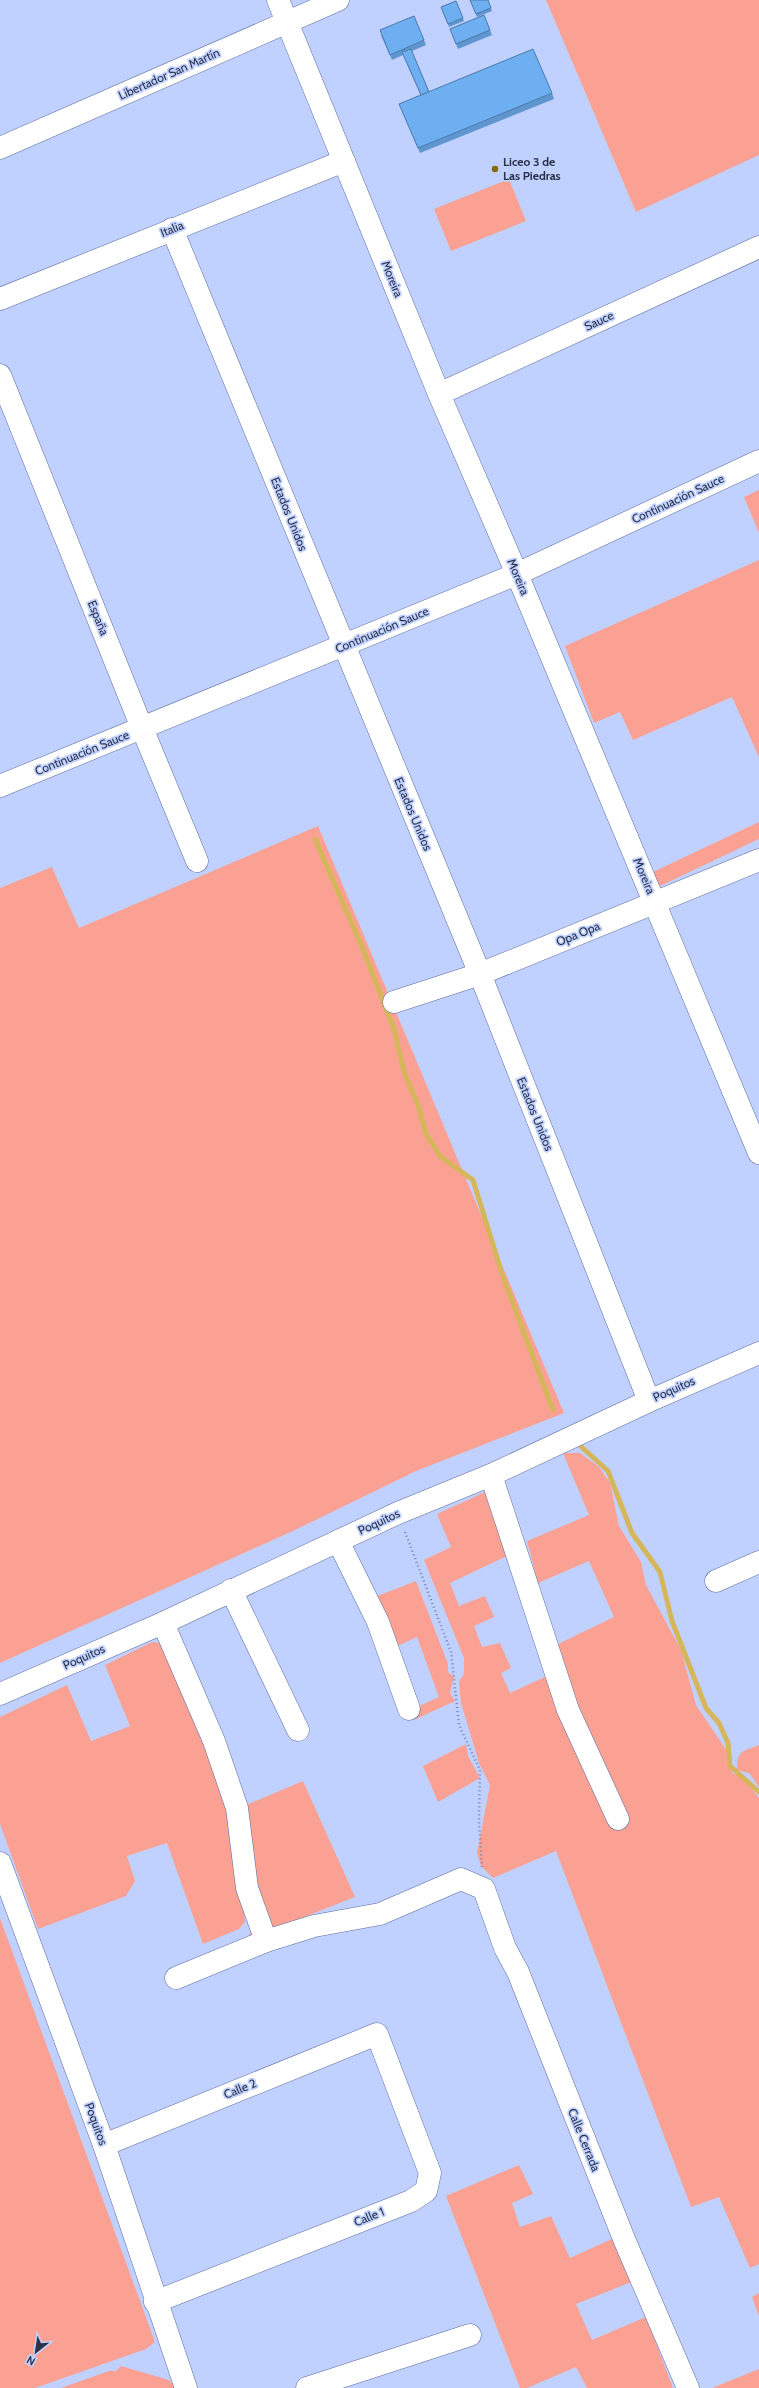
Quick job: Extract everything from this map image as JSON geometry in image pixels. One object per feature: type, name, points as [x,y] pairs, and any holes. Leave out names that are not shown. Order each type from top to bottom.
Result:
[{"type":"street","name":"Moreira","points":[[278,0],[439,394],[517,574],[759,1153]]},
{"type":"street","name":"Libertador San Martín","points":[[0,148],[338,0]]},
{"type":"street","name":"Italia","points":[[0,299],[172,228],[344,161]]},
{"type":"street","name":"Estados Unidos","points":[[172,228],[480,974],[649,1401]]},
{"type":"street","name":"Sauce","points":[[439,394],[759,247]]},
{"type":"street","name":"España","points":[[0,375],[197,861]]},
{"type":"street","name":"Continuación Sauce","points":[[0,786],[517,574],[759,462]]},
{"type":"street","name":"Opa Opa","points":[[394,1002],[480,974],[759,860]]},
{"type":"street","name":"Poquitos","points":[[0,1694],[163,1623],[398,1513],[491,1475],[649,1401],[759,1352]]},
{"type":"street","points":[[491,1475],[568,1710],[618,1819]]},
{"type":"street","points":[[338,1541],[378,1622],[408,1709]]},
{"type":"street","points":[[716,1581],[759,1562]]},
{"type":"street","points":[[231,1590],[298,1730]]},
{"type":"street","points":[[163,1623],[214,1741],[237,1808],[247,1888],[266,1941]]},
{"type":"street","name":"Poquitos","points":[[0,1863],[104,2145],[186,2388]]},
{"type":"street","points":[[176,1978],[266,1941],[314,1926],[380,1914],[461,1879],[484,1889]]},
{"type":"street","name":"Calle Cerrada","points":[[484,1889],[505,1948],[518,1972],[618,2225],[688,2388]]},
{"type":"street","name":"Calle 2","points":[[104,2145],[377,2034]]},
{"type":"street","name":"Calle 1","points":[[156,2302],[411,2201],[426,2191],[430,2172],[377,2034]]},
{"type":"street","points":[[307,2388],[470,2335]]},
{"type":"path","points":[[398,1513],[451,1652],[459,1725],[480,1770],[479,1821],[484,1889]]},
{"type":"shaded area","points":[[546,0],[759,0],[759,155],[636,212]]},
{"type":"shaded area","points":[[509,179],[526,221],[451,251],[434,209]]},
{"type":"shaded area","points":[[759,490],[759,533],[744,497]]},
{"type":"shaded area","points":[[759,560],[759,757],[732,697],[633,740],[620,712],[594,723],[565,646]]},
{"type":"shaded area","points":[[759,822],[759,839],[658,887],[653,872]]},
{"type":"shaded area","points":[[318,826],[564,1413],[416,1471],[295,1530],[0,1663],[0,888],[52,867],[79,928]]},
{"type":"shaded area","points":[[563,1453],[580,1453],[599,1467],[610,1483],[619,1526],[641,1562],[646,1585],[681,1650],[696,1705],[729,1754],[732,1773],[743,1777],[759,1798],[759,2264],[750,2268],[719,2197],[691,2207],[556,1851],[493,1878],[481,1866],[477,1853],[490,1785],[479,1763],[461,1703],[459,1681],[464,1674],[464,1658],[424,1560],[451,1547],[437,1514],[485,1492],[497,1528],[511,1554],[450,1583],[459,1606],[485,1596],[494,1617],[474,1626],[482,1647],[500,1643],[511,1668],[501,1673],[510,1693],[549,1675],[554,1646],[614,1617],[589,1561],[538,1583],[527,1541],[589,1515]]},
{"type":"shaded area","points":[[416,1581],[448,1664],[448,1672],[454,1677],[450,1693],[455,1701],[416,1719],[413,1709],[439,1697],[417,1637],[391,1649],[375,1597]]},
{"type":"shaded area","points":[[152,1642],[161,1643],[236,1794],[245,1922],[239,1929],[203,1944],[167,1843],[127,1856],[135,1881],[126,1896],[38,1929],[0,1824],[0,1717],[67,1685],[91,1741],[130,1726],[105,1665]]},
{"type":"shaded area","points":[[466,1744],[468,1756],[480,1778],[438,1802],[423,1766]]},
{"type":"shaded area","points":[[759,1745],[759,1787],[749,1773],[737,1770],[737,1763],[739,1755]]},
{"type":"shaded area","points":[[303,1781],[355,1897],[246,1940],[253,1928],[246,1805]]},
{"type":"shaded area","points":[[0,1918],[155,2342],[146,2349],[35,2388],[0,2388]]},
{"type":"shaded area","points":[[519,2165],[533,2194],[512,2203],[520,2227],[551,2216],[570,2258],[614,2238],[634,2281],[576,2304],[592,2340],[646,2317],[673,2388],[587,2388],[576,2367],[527,2388],[520,2388],[446,2196]]},
{"type":"shaded area","points":[[759,2293],[759,2316],[752,2297]]},
{"type":"shaded area","points":[[121,2366],[169,2380],[176,2388],[61,2388],[109,2371],[116,2371]]},
{"type":"shaded area","points":[[759,2369],[759,2388],[712,2388]]},
{"type":"building","points":[[470,0],[488,0],[491,8],[476,14]]},
{"type":"building","points":[[456,1],[463,18],[448,24],[441,7]]},
{"type":"building","points":[[484,15],[490,30],[456,44],[450,29]]},
{"type":"building","points":[[414,16],[424,40],[390,55],[380,30]]},
{"type":"building","points":[[411,49],[429,92],[421,95],[402,52]]},
{"type":"building","points":[[533,49],[552,93],[418,148],[399,104]]},
{"type":"waterway","points":[[315,839],[362,947],[394,1029],[404,1072],[418,1105],[426,1134],[441,1157],[473,1180],[503,1277],[553,1410]]},
{"type":"waterway","points":[[576,1442],[608,1471],[632,1533],[660,1572],[672,1621],[706,1708],[719,1723],[728,1743],[730,1766],[759,1792]]},
{"type":"place","name":"Liceo 3 de Las Piedras","points":[[495,169]]}]
